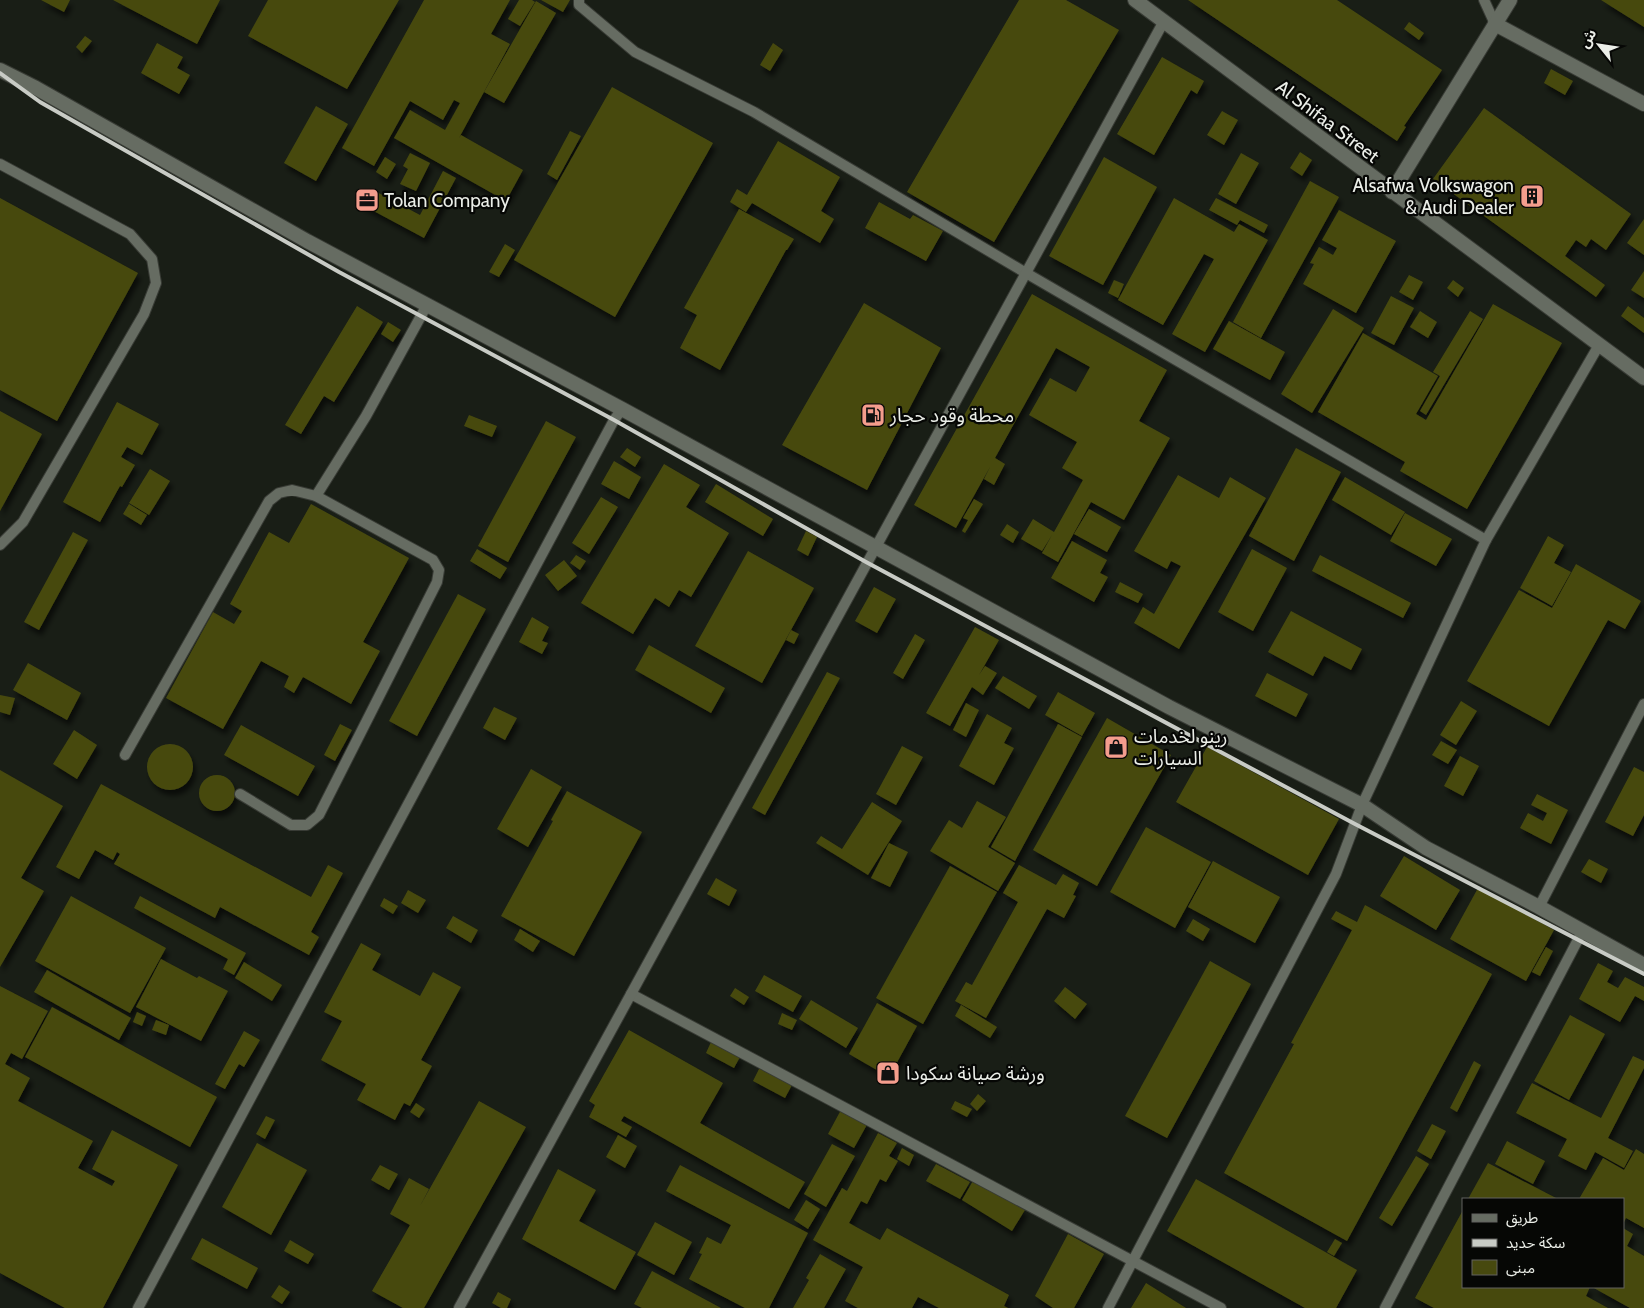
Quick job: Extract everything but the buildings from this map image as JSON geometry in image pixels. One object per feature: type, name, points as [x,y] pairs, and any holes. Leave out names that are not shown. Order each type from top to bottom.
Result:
[{"type":"street","name":"Al Shifaa Street","points":[[1135,0],[1644,378]]},
{"type":"street","points":[[1392,192],[1510,0]]},
{"type":"street","points":[[1495,24],[1644,104]]},
{"type":"street","points":[[0,70],[36,88],[307,241],[622,409],[1169,707],[1362,805],[1426,848],[1540,907],[1644,965]]},
{"type":"lane","points":[[579,0],[579,5],[635,52],[754,112],[1026,273],[1486,540]]},
{"type":"lane","points":[[1484,0],[1495,24]]},
{"type":"lane","points":[[459,1308],[1164,21]]},
{"type":"lane","points":[[0,164],[130,234],[152,259],[156,283],[144,314],[23,522],[0,546]]},
{"type":"lane","points":[[316,496],[366,416],[427,305]]},
{"type":"lane","points":[[1108,1308],[1336,874],[1362,805],[1486,540],[1599,345]]},
{"type":"lane","points":[[138,1308],[614,420],[622,409]]},
{"type":"lane","points":[[125,754],[269,501],[279,493],[292,490],[316,496],[433,560],[439,570],[437,582],[319,815],[307,825],[291,826],[240,794]]},
{"type":"lane","points":[[1540,907],[1644,704]]},
{"type":"lane","points":[[1385,1308],[1582,932]]},
{"type":"lane","points":[[632,994],[1221,1308]]},
{"type":"railway","points":[[0,73],[40,102],[339,272],[614,420],[866,562],[1355,824],[1644,974]]},
{"type":"place","name":"Alsafwa Volkswagon & Audi Dealer","points":[[1532,196]]},
{"type":"place","name":"Tolan Company","points":[[367,200]]},
{"type":"place","name":"محطة وقود حجار","points":[[873,415]]},
{"type":"place","name":"رينو لخدمات السيارات","points":[[1116,747]]},
{"type":"place","name":"ورشة صيانة سكودا","points":[[888,1073]]}]
